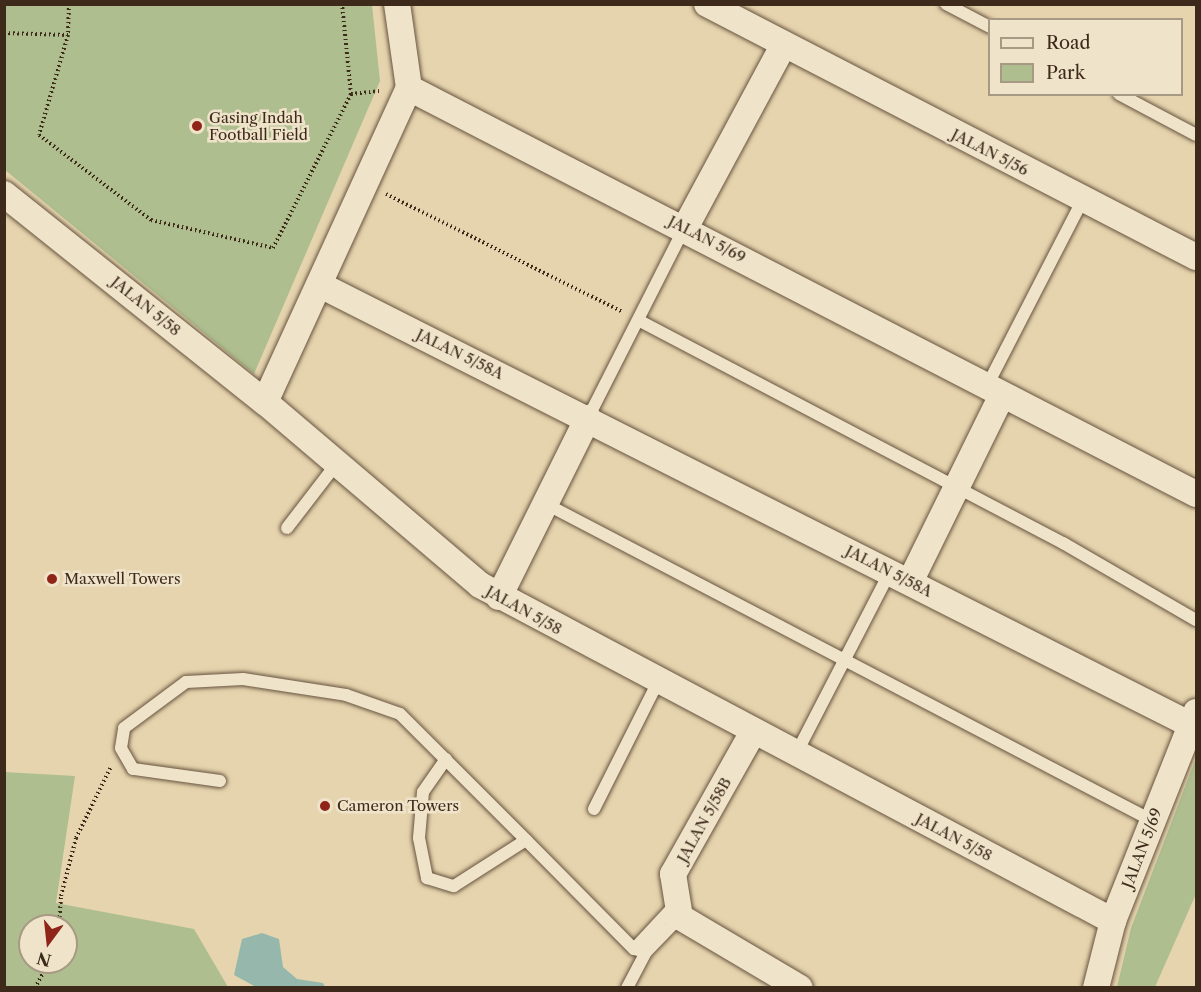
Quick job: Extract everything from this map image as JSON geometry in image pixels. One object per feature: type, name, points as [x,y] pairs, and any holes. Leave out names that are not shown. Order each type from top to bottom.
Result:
[{"type":"street","points":[[265,402],[409,88],[397,4]]},
{"type":"street","name":"JALAN 5/56","points":[[707,4],[783,46],[1197,257]]},
{"type":"street","points":[[685,228],[783,46]]},
{"type":"street","name":"JALAN 5/69","points":[[409,88],[685,228],[994,391],[1197,494]]},
{"type":"street","name":"JALAN 5/58","points":[[4,194],[265,402],[499,597],[1113,921]]},
{"type":"street","name":"JALAN 5/58A","points":[[332,291],[900,577],[1194,718]]},
{"type":"street","points":[[900,577],[956,488],[994,391]]},
{"type":"street","points":[[499,597],[588,418]]},
{"type":"street","name":"JALAN 5/69","points":[[1096,987],[1113,921],[1194,718]]},
{"type":"street","name":"JALAN 5/58B","points":[[679,910],[673,874],[753,732]]},
{"type":"street","points":[[679,910],[800,987]]},
{"type":"lane","points":[[946,4],[988,26]]},
{"type":"lane","points":[[1123,96],[1197,135]]},
{"type":"lane","points":[[994,391],[1083,200]]},
{"type":"lane","points":[[588,418],[640,321],[685,228]]},
{"type":"lane","points":[[640,321],[956,488],[1197,620]]},
{"type":"lane","points":[[287,528],[337,463]]},
{"type":"lane","points":[[546,504],[1153,821]]},
{"type":"lane","points":[[796,754],[844,659],[900,577]]},
{"type":"lane","points":[[220,781],[133,769],[121,748],[124,728],[186,682],[243,680],[346,695],[393,709],[640,951]]},
{"type":"lane","points":[[594,809],[658,682]]},
{"type":"lane","points":[[446,759],[423,792],[419,838],[427,878],[454,886],[526,840]]},
{"type":"lane","points":[[627,987],[640,951],[679,910]]},
{"type":"path","points":[[69,4],[68,35],[39,135],[152,220],[273,248],[351,94],[342,4]]},
{"type":"path","points":[[4,33],[68,35]]},
{"type":"path","points":[[365,184],[640,321]]},
{"type":"path","points":[[60,914],[61,896],[76,838],[121,748]]},
{"type":"green space","points":[[4,5],[372,5],[380,81],[254,374],[5,170]]},
{"type":"green space","points":[[1196,758],[1196,894],[1155,987],[1117,987],[1131,928]]},
{"type":"green space","points":[[4,772],[75,776],[56,903],[194,929],[228,987],[5,987]]},
{"type":"water","points":[[262,933],[279,939],[283,967],[297,979],[323,983],[325,987],[256,987],[234,975],[242,939]]},
{"type":"place","name":"Gasing Indah Football Field","points":[[197,126]]},
{"type":"place","name":"Maxwell Towers","points":[[52,579]]},
{"type":"place","name":"Cameron Towers","points":[[325,806]]}]
